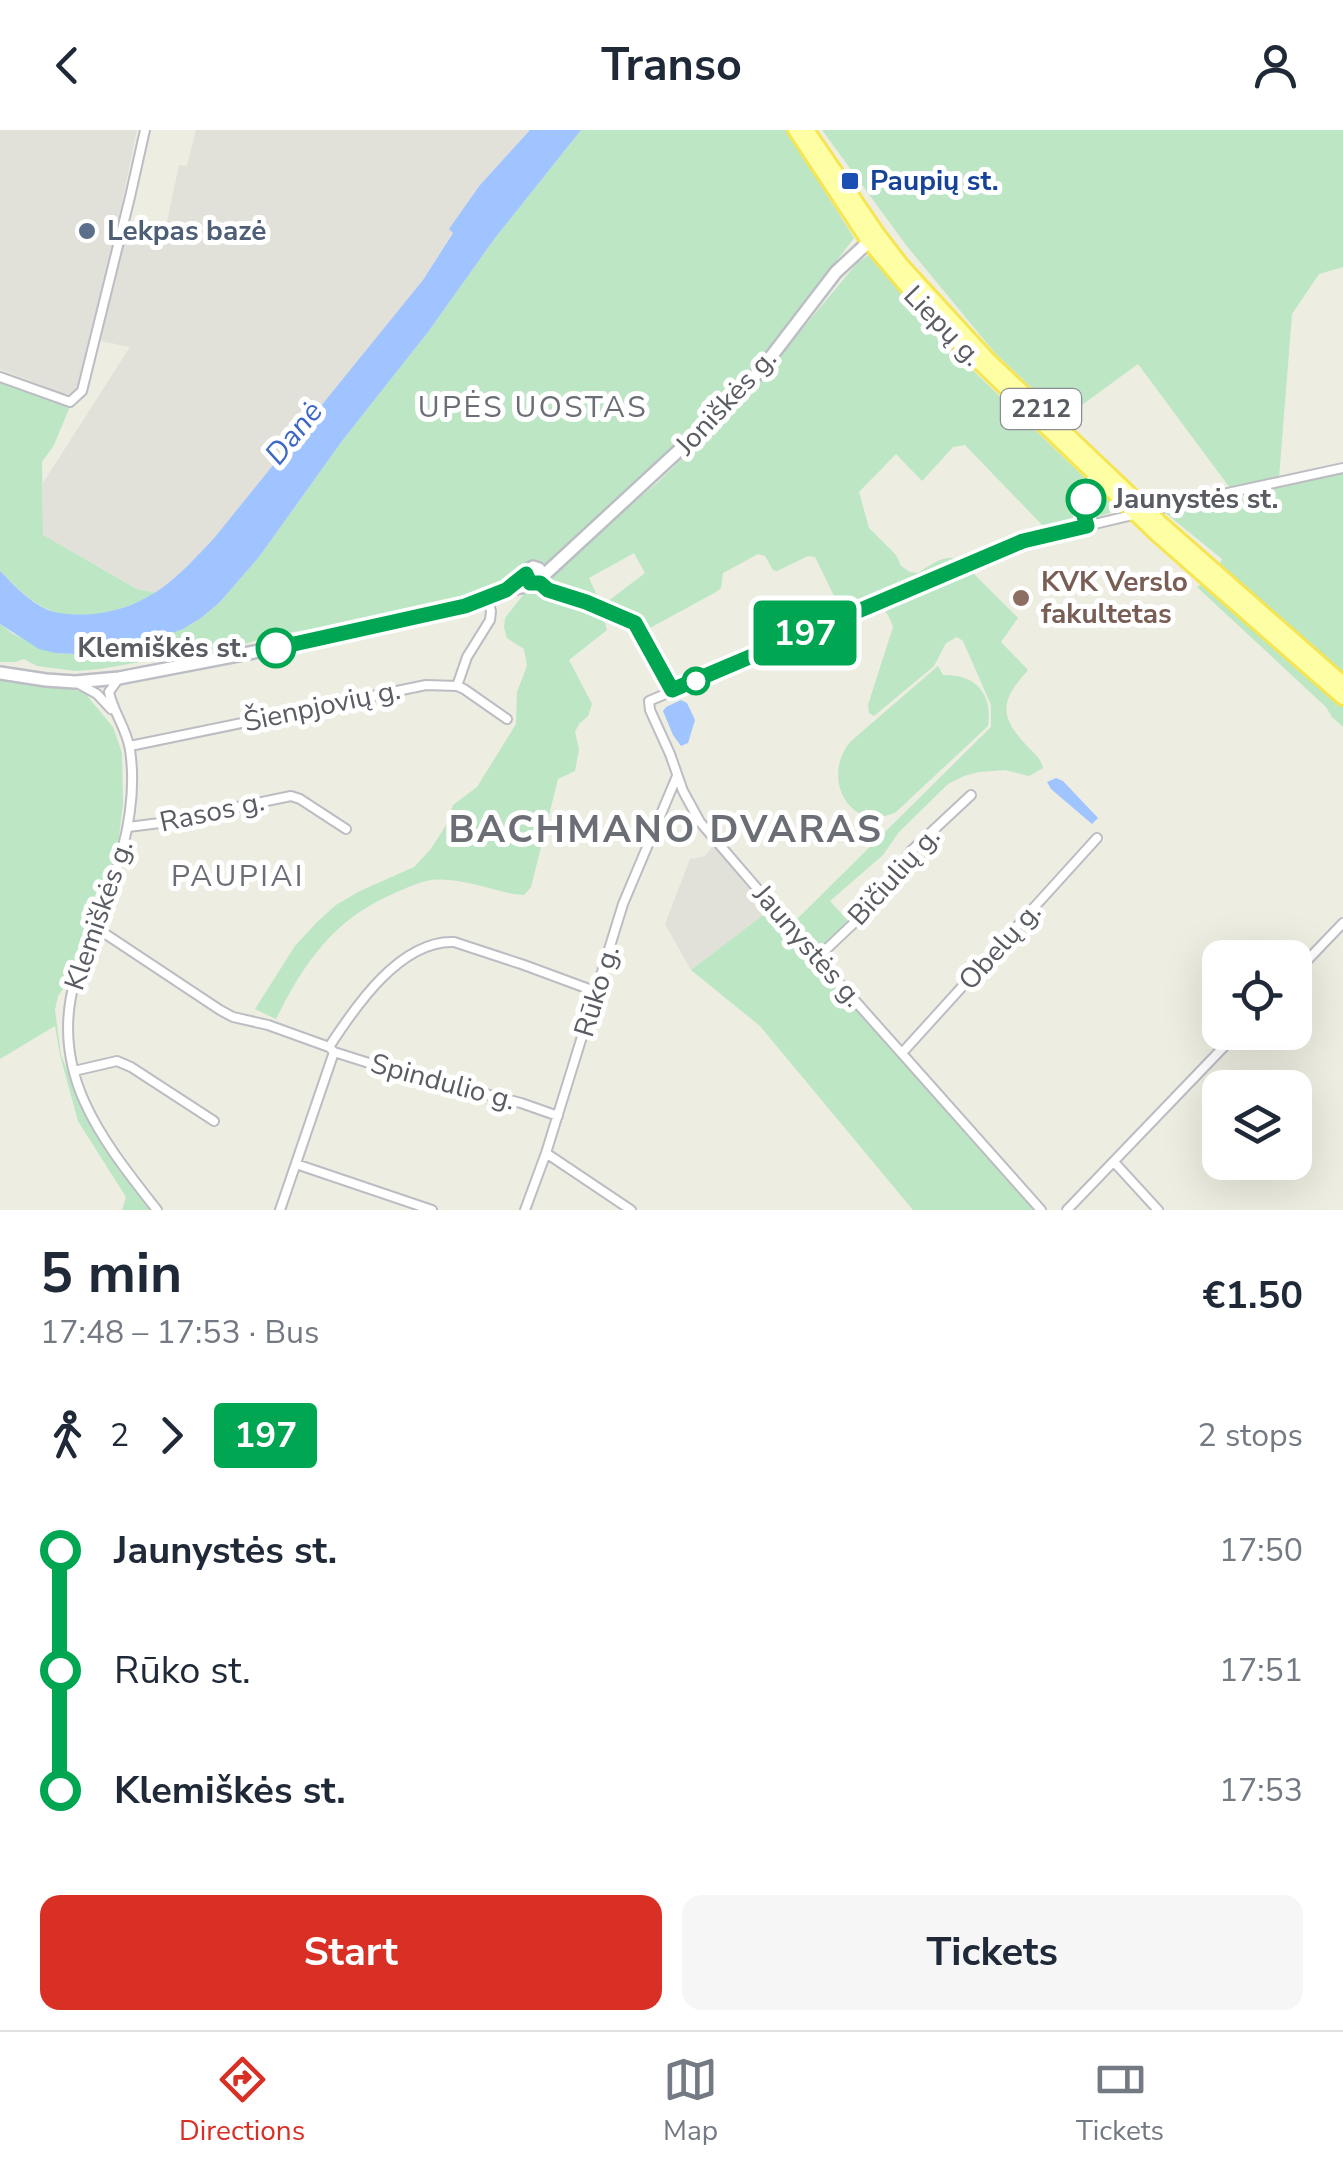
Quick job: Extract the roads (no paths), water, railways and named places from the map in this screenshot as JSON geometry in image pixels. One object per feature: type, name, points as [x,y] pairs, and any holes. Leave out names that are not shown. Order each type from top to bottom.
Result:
[{"type":"main road","name":"Liepų g.","points":[[794,130],[933,318],[1094,475],[1343,682]]},
{"type":"main road","name":"Liepų g.","points":[[806,130],[873,237],[936,305],[1142,512],[1343,698]]},
{"type":"main road","name":"Joniškės g.","points":[[0,672],[105,690],[118,678],[453,610],[536,577],[680,452],[736,397],[836,272],[873,237]]},
{"type":"street","points":[[0,377],[70,402],[82,391],[145,130]]},
{"type":"street","points":[[536,577],[548,590],[635,623],[672,690],[1023,541],[1343,468]]},
{"type":"street","points":[[1087,526],[1087,484],[1094,475]]},
{"type":"street","points":[[487,598],[490,620],[467,657],[457,686],[507,719]]},
{"type":"street","points":[[75,682],[105,690]]},
{"type":"street","name":"Šienpjovių g.","points":[[130,746],[406,688],[457,686]]},
{"type":"street","name":"Klemiškės g.","points":[[105,690],[130,746],[128,828],[76,980],[68,1012],[69,1051],[89,1114],[104,1141],[157,1210]]},
{"type":"street","name":"Jaunystės g.","points":[[672,690],[650,701],[648,706],[700,822],[1041,1210]]},
{"type":"street","name":"Rūko g.","points":[[526,1210],[623,904],[677,776]]},
{"type":"street","name":"Bičiulių g.","points":[[817,958],[892,887],[910,852],[971,795]]},
{"type":"street","name":"Rasos g.","points":[[128,828],[291,796],[346,829]]},
{"type":"street","name":"Obelų g.","points":[[902,1053],[1097,838]]},
{"type":"street","points":[[1312,955],[1343,923]]},
{"type":"street","name":"Spindulio g.","points":[[94,929],[233,1016],[408,1074],[558,1116]]},
{"type":"street","points":[[280,1210],[332,1049],[373,986],[416,951],[454,942],[597,992]]},
{"type":"street","points":[[1068,1210],[1221,1050]]},
{"type":"street","points":[[74,1071],[118,1061],[214,1122]]},
{"type":"street","points":[[546,1153],[630,1210]]},
{"type":"street","points":[[1114,1162],[1158,1210]]},
{"type":"street","points":[[296,1164],[432,1210]]},
{"type":"street","points":[[390,1210],[394,1197]]},
{"type":"water","points":[[530,130],[581,130],[495,238],[259,557],[219,603],[183,629],[152,640],[75,654],[39,649],[0,624],[0,571],[41,607],[77,614],[132,605],[175,577],[215,537],[423,280],[453,233],[449,229],[480,185]]},
{"type":"water","points":[[681,700],[687,703],[695,720],[688,743],[681,746],[663,711]]},
{"type":"water","points":[[1056,778],[1098,818],[1092,824],[1051,789],[1047,782]]},
{"type":"place","name":"Paupių st.","points":[[850,181]]},
{"type":"place","name":"Lekpas bazė","points":[[87,231]]},
{"type":"place","name":"Jaunystės st.","points":[[1086,499]]},
{"type":"place","name":"KVK Verslo fakultetas","points":[[1021,598]]},
{"type":"place","name":"Klemiškės st.","points":[[276,648]]},
{"type":"district","name":"UPĖS UOSTAS","points":[[533,407]]},
{"type":"district","name":"BACHMANO DVARAS","points":[[666,829]]},
{"type":"district","name":"PAUPIAI","points":[[238,876]]},
{"type":"water label","name":"Danė","points":[[294,433]]}]
